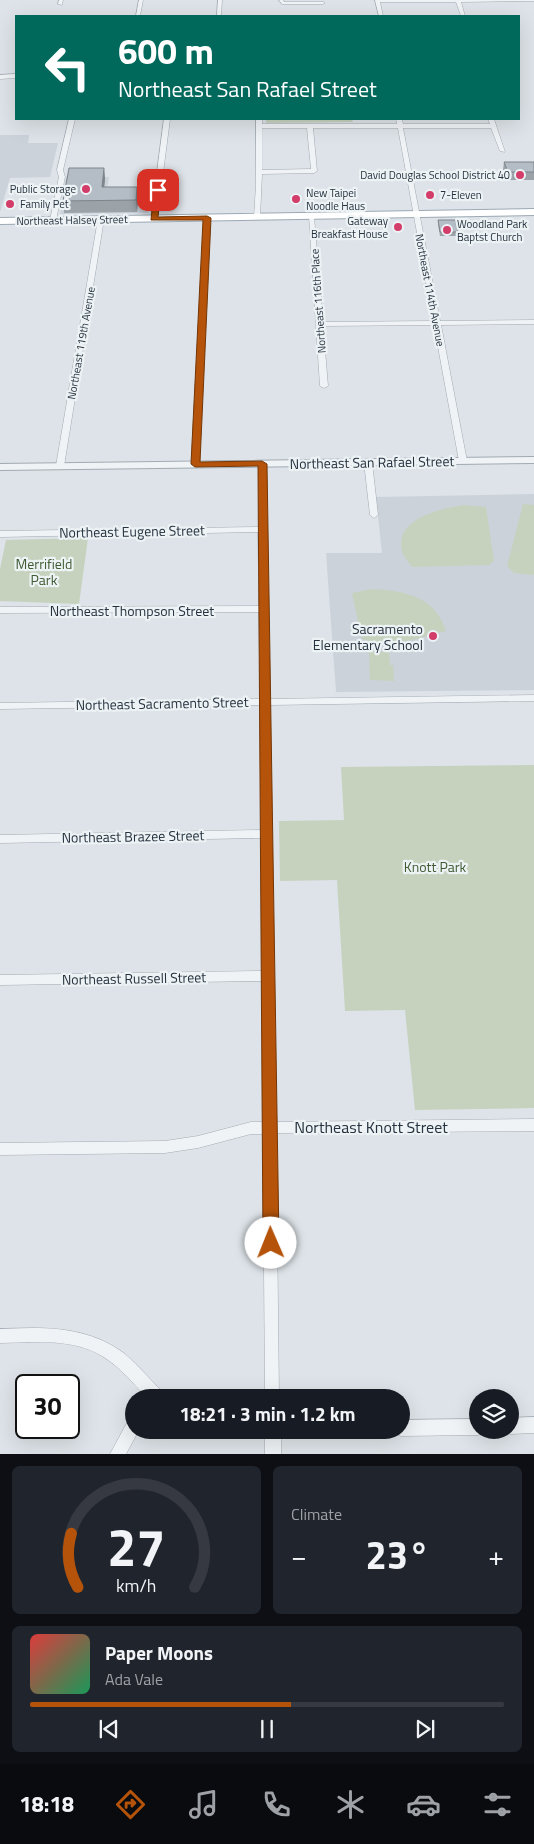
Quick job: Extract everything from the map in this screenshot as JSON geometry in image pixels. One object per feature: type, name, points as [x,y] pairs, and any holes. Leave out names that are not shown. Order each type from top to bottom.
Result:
[{"type":"main road","name":"Northeast Halsey Street","points":[[0,221],[534,212]]},
{"type":"main road","points":[[416,215],[425,218],[534,217]]},
{"type":"street","points":[[138,15],[141,0]]},
{"type":"street","points":[[220,0],[220,15]]},
{"type":"street","points":[[382,15],[377,0],[534,0]]},
{"type":"street","points":[[458,0],[463,15]]},
{"type":"street","points":[[282,2],[323,3]]},
{"type":"street","points":[[0,77],[15,76]]},
{"type":"street","points":[[53,220],[62,178],[60,170],[72,120]]},
{"type":"street","points":[[154,219],[167,120]]},
{"type":"street","points":[[490,120],[498,133],[503,151]]},
{"type":"street","points":[[257,217],[259,122],[310,126],[400,122],[493,126]]},
{"type":"street","name":"Northeast 114th Avenue","points":[[400,122],[463,461]]},
{"type":"street","points":[[259,172],[314,171],[310,126]]},
{"type":"street","name":"Northeast 116th Place","points":[[312,217],[324,386]]},
{"type":"street","points":[[195,464],[207,218]]},
{"type":"street","name":"Northeast 119th Avenue","points":[[60,466],[101,219]]},
{"type":"street","points":[[320,324],[534,322]]},
{"type":"street","name":"Northeast San Rafael Street","points":[[0,467],[534,460]]},
{"type":"street","points":[[368,462],[374,515]]},
{"type":"street","points":[[262,464],[272,1389]]},
{"type":"street","name":"Northeast Eugene Street","points":[[0,534],[263,529]]},
{"type":"street","name":"Northeast Thompson Street","points":[[0,610],[264,609]]},
{"type":"street","name":"Northeast Sacramento Street","points":[[0,706],[534,698]]},
{"type":"street","name":"Northeast Brazee Street","points":[[0,839],[266,834]]},
{"type":"street","name":"Northeast Russell Street","points":[[0,980],[268,976]]},
{"type":"street","name":"Northeast Knott Street","points":[[0,1149],[165,1147],[198,1142],[251,1128],[270,1127],[534,1125]]},
{"type":"street","points":[[0,1336],[56,1335],[90,1341],[120,1360],[147,1389]]},
{"type":"street","points":[[519,1426],[534,1425]]},
{"type":"street","points":[[410,1428],[469,1426]]},
{"type":"street","points":[[118,1454],[126,1439]]},
{"type":"street","points":[[273,1439],[273,1454]]},
{"type":"shaded area","points":[[0,135],[29,135],[28,143],[58,143],[50,177],[10,178],[0,212]]},
{"type":"shaded area","name":"Public Storage","points":[[66,177],[109,177],[107,190],[150,190],[148,213],[60,214]]},
{"type":"shaded area","name":"Sacramento Elementary School","points":[[534,494],[534,690],[336,692],[326,553],[382,553],[376,497]]},
{"type":"green space","points":[[266,120],[352,120],[353,122],[266,123]]},
{"type":"green space","points":[[523,504],[534,505],[534,575],[514,573],[507,566]]},
{"type":"green space","points":[[463,505],[486,507],[494,561],[489,565],[412,567],[403,554],[401,542],[404,532],[420,518],[442,509]]},
{"type":"green space","name":"Merrifield Park","points":[[88,538],[79,604],[0,601],[0,569],[6,540]]},
{"type":"green space","points":[[372,589],[396,591],[426,603],[441,619],[446,631],[393,643],[372,642],[362,639],[352,593]]},
{"type":"green space","points":[[369,651],[389,652],[390,665],[393,665],[394,681],[370,680]]},
{"type":"green space","name":"Knott Park","points":[[534,765],[534,1108],[415,1110],[405,1010],[345,1011],[337,880],[280,881],[279,821],[344,820],[341,767]]},
{"type":"building","points":[[504,162],[534,162],[534,172],[508,172]]},
{"type":"building","points":[[69,168],[104,168],[102,187],[137,187],[136,200],[63,201]]},
{"type":"building","points":[[438,220],[455,220],[458,232],[440,232]]},
{"type":"place","name":"David Douglas School District 40","points":[[520,175]]},
{"type":"place","name":"Public Storage","points":[[86,189]]},
{"type":"place","name":"7-Eleven","points":[[430,195]]},
{"type":"place","name":"New Taipei Noodle Haus","points":[[296,199]]},
{"type":"place","name":"Family Pet","points":[[10,204]]},
{"type":"place","name":"Gateway Breakfast House","points":[[398,227]]},
{"type":"place","name":"Woodland Park Baptst Church","points":[[447,230]]},
{"type":"place","name":"Sacramento Elementary School","points":[[433,636]]},
{"type":"route","points":[[158,190],[154,219],[207,218],[195,464],[262,464],[271,1243]]}]
